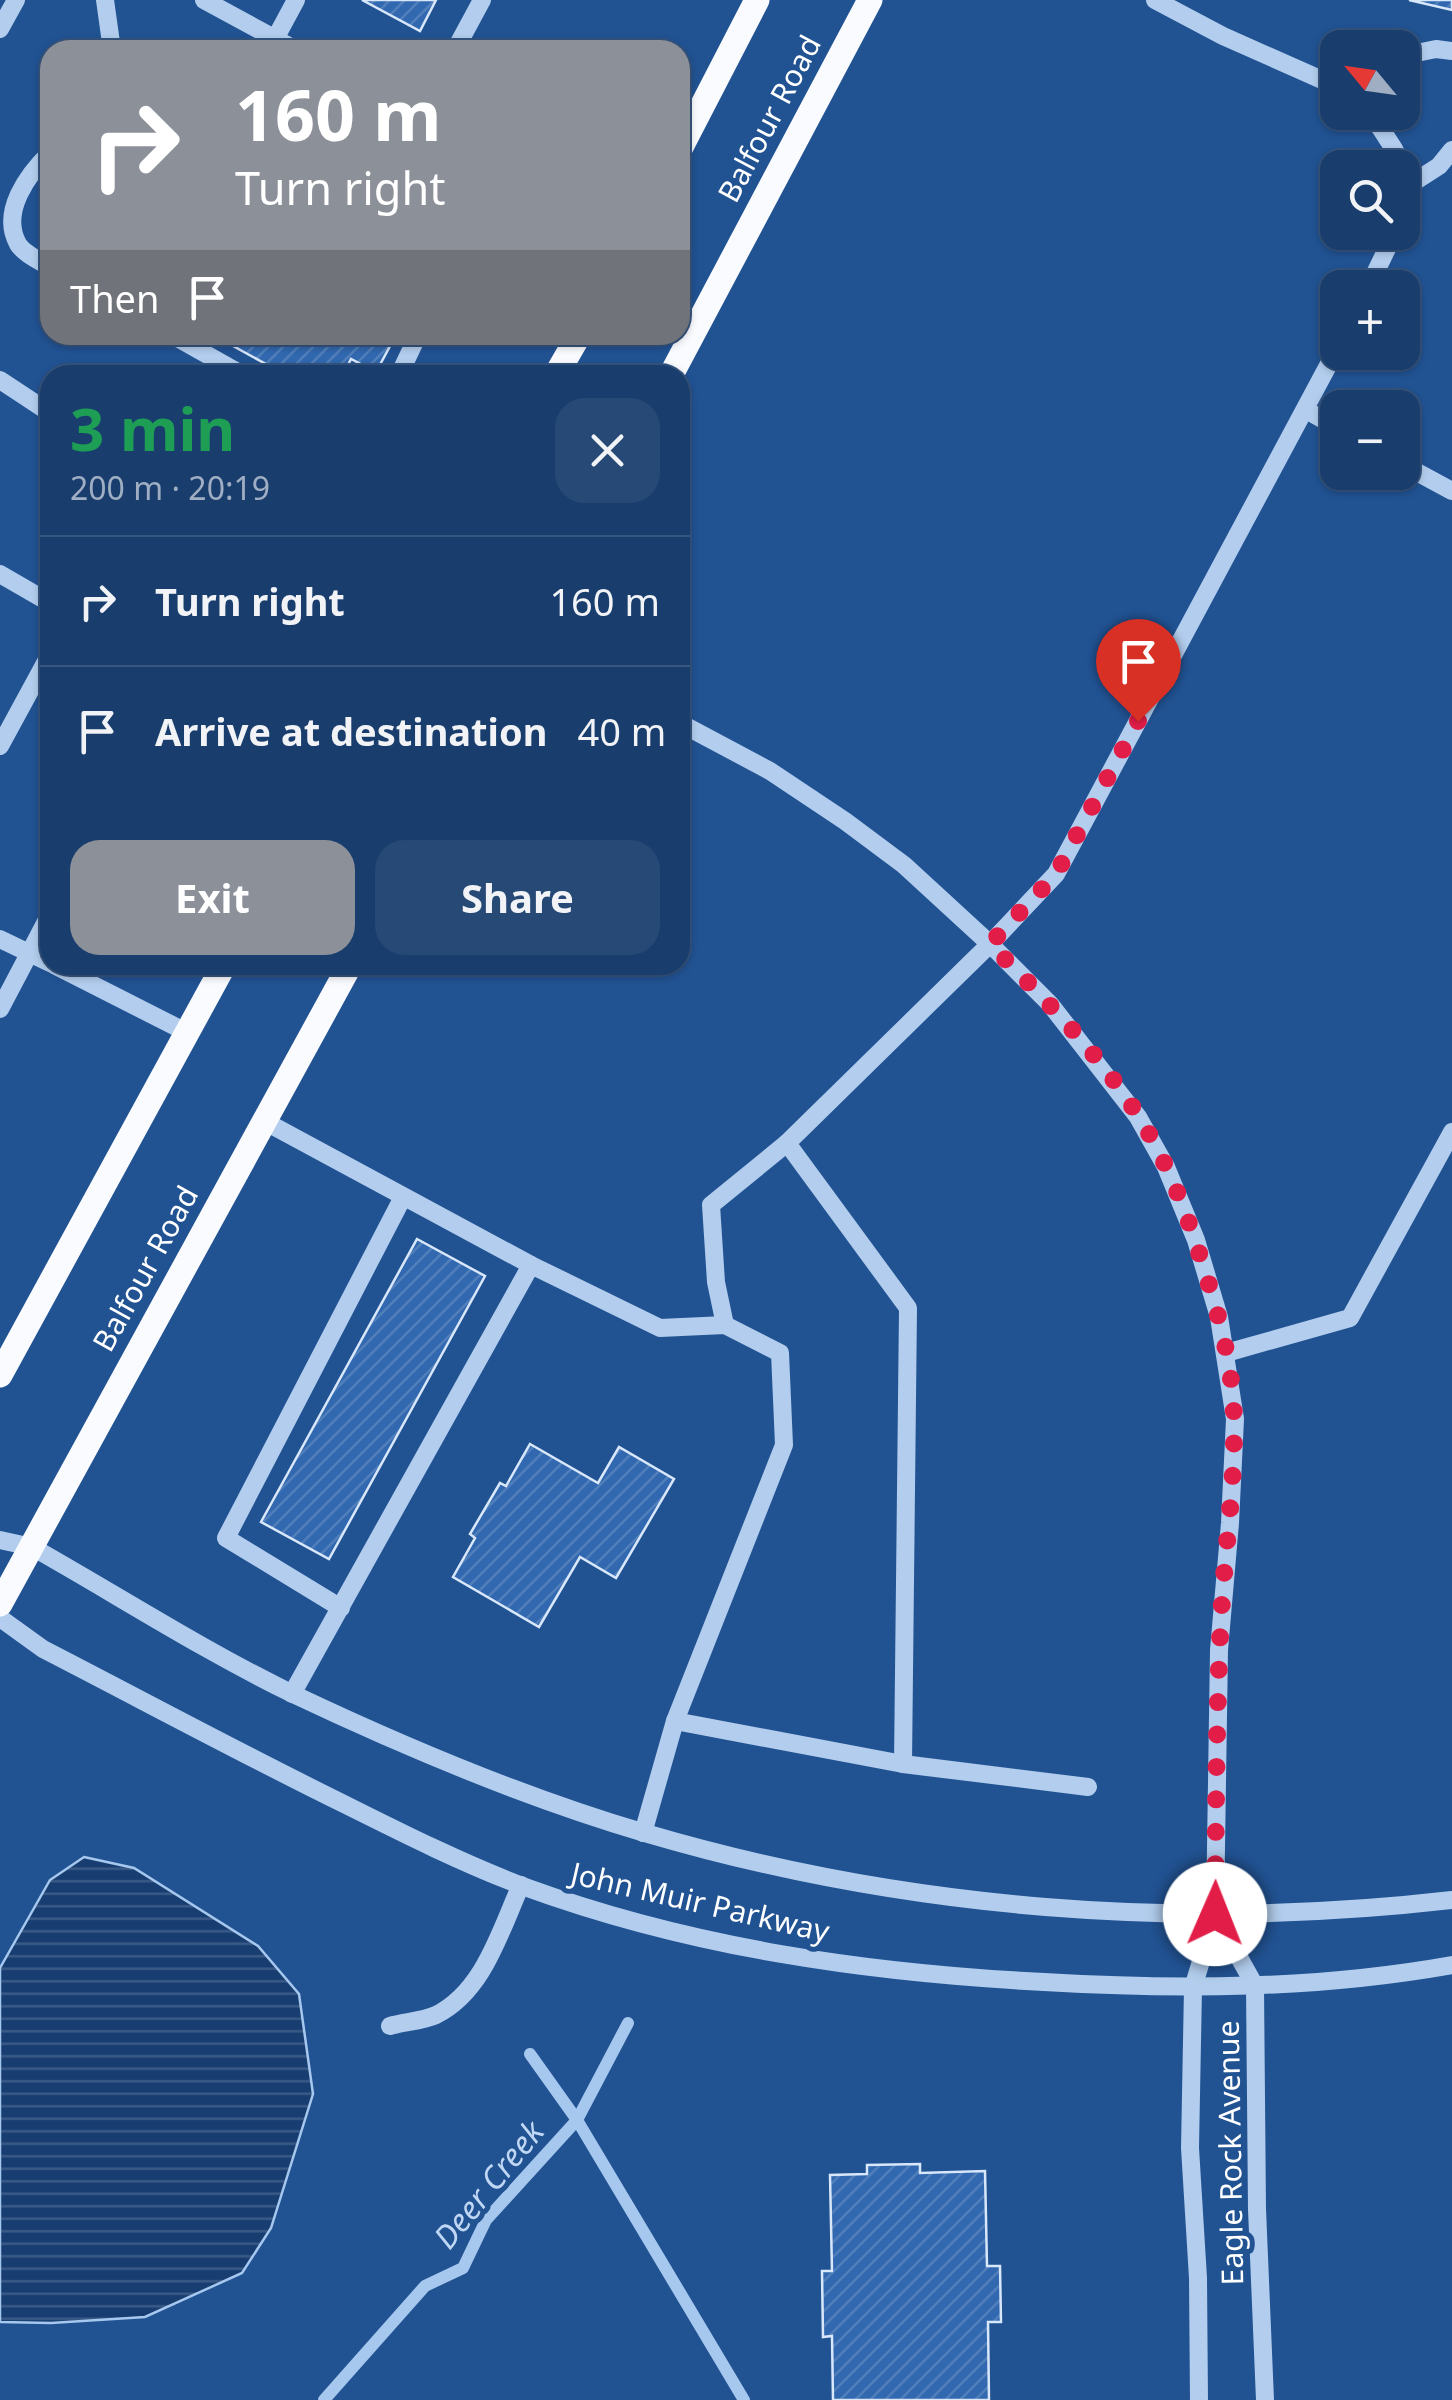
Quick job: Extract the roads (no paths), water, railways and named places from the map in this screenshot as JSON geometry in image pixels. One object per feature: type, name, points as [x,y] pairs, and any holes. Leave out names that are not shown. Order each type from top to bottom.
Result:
[{"type":"main road","points":[[690,129],[758,0]]},
{"type":"main road","name":"Balfour Road","points":[[690,339],[870,0]]},
{"type":"main road","points":[[0,1375],[218,975]]},
{"type":"main road","name":"Balfour Road","points":[[0,1604],[344,975]]},
{"type":"street","points":[[0,29],[16,0]]},
{"type":"street","points":[[105,0],[111,40]]},
{"type":"street","points":[[204,0],[278,40]]},
{"type":"street","points":[[275,38],[296,0]]},
{"type":"street","points":[[460,40],[482,0]]},
{"type":"street","points":[[1155,0],[1320,80]]},
{"type":"street","points":[[1420,52],[1452,51]]},
{"type":"street","points":[[1420,178],[1439,166],[1452,150]]},
{"type":"street","points":[[40,163],[31,172],[13,210],[13,229],[19,247],[40,261]]},
{"type":"street","points":[[190,345],[225,365]]},
{"type":"street","points":[[725,1325],[716,1282],[711,1205],[787,1143],[1056,874],[1326,370]]},
{"type":"street","points":[[0,380],[40,406]]},
{"type":"street","points":[[1306,410],[1320,418]]},
{"type":"street","points":[[1420,474],[1452,491]]},
{"type":"street","points":[[0,574],[40,597]]},
{"type":"street","points":[[0,746],[40,672]]},
{"type":"street","name":"Eagle Rock Avenue","points":[[690,728],[770,771],[904,866],[1050,1004],[1138,1117],[1166,1166],[1196,1240],[1220,1317],[1234,1436],[1219,1650],[1215,1914],[1193,1988],[1190,2148],[1198,2278],[1199,2400]]},
{"type":"street","points":[[0,1009],[40,932]]},
{"type":"street","points":[[0,938],[40,958]]},
{"type":"street","points":[[74,975],[186,1032]]},
{"type":"street","points":[[264,1121],[532,1265],[660,1328],[725,1325],[780,1353],[784,1445],[676,1721],[643,1832]]},
{"type":"street","points":[[1226,1353],[1350,1318],[1452,1132]]},
{"type":"street","points":[[787,1143],[908,1308],[902,1764]]},
{"type":"street","points":[[341,1608],[226,1538],[403,1197]]},
{"type":"street","points":[[292,1694],[532,1265]]},
{"type":"street","name":"John Muir Parkway","points":[[0,1540],[32,1546],[292,1694],[384,1735],[518,1789],[643,1832],[760,1864],[956,1898],[1215,1914],[1328,1912],[1452,1900]]},
{"type":"street","name":"John Muir Parkway","points":[[0,1618],[43,1649],[416,1840],[521,1885],[603,1914],[801,1958],[959,1978],[1193,1988],[1334,1982],[1452,1965]]},
{"type":"street","points":[[676,1721],[902,1764],[1088,1788]]},
{"type":"street","points":[[390,2026],[435,2015],[466,1992],[483,1969],[521,1885]]},
{"type":"street","name":"Eagle Rock Avenue","points":[[1215,1914],[1255,1986],[1256,2210],[1265,2400]]},
{"type":"water","points":[[84,1857],[134,1868],[258,1946],[299,1994],[313,2094],[271,2228],[242,2273],[145,2317],[0,2322],[0,1968],[50,1880]]},
{"type":"waterway","name":"Deer Creek","points":[[324,2400],[425,2286],[463,2268],[486,2220],[577,2120],[628,2023]]},
{"type":"waterway","points":[[530,2054],[577,2120],[744,2400]]}]
